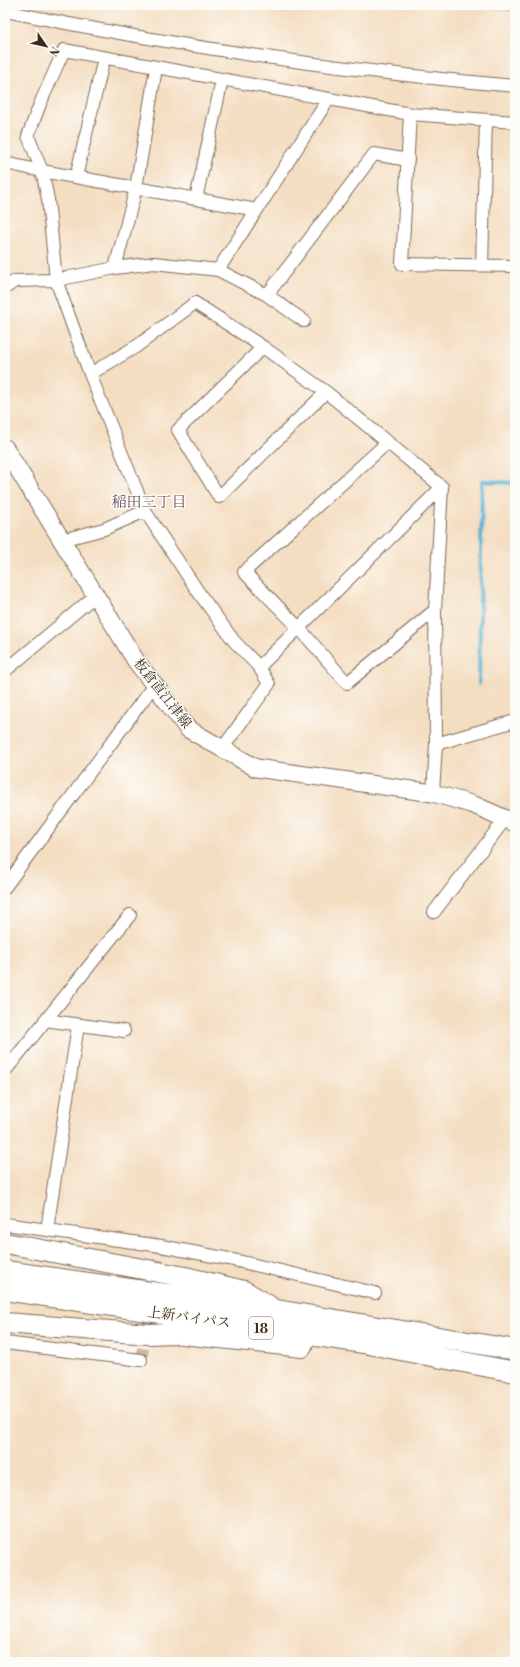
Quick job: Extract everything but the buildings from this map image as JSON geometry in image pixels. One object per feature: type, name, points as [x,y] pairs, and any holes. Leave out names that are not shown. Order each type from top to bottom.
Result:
[{"type":"highway","points":[[5,1243],[185,1277],[244,1291],[277,1310]]},
{"type":"highway","name":"上新バイパス","points":[[5,1271],[277,1310],[515,1350]]},
{"type":"highway","name":"上新バイパス","points":[[5,1290],[364,1343],[515,1372]]},
{"type":"highway","name":"18","points":[[5,1323],[148,1334],[173,1334],[334,1350],[444,1358]]},
{"type":"main road","name":"板倉直江津線","points":[[5,448],[136,661],[188,729],[256,768],[433,793],[474,805],[510,821]]},
{"type":"street","points":[[5,11],[57,22],[218,51],[397,74],[515,86]]},
{"type":"street","points":[[222,749],[269,684],[259,667],[234,641],[195,587],[145,511],[90,374],[56,280],[48,199],[42,171],[28,136],[40,104],[64,50],[410,114],[515,122]]},
{"type":"street","points":[[76,177],[104,58]]},
{"type":"street","points":[[115,268],[136,188],[156,68]]},
{"type":"street","points":[[196,199],[222,80]]},
{"type":"street","points":[[218,270],[328,100]]},
{"type":"street","points":[[410,114],[402,264],[515,266]]},
{"type":"street","points":[[482,265],[486,120]]},
{"type":"street","points":[[267,295],[374,154],[408,160]]},
{"type":"street","points":[[5,163],[257,210]]},
{"type":"street","points":[[5,288],[15,281],[56,280],[115,268],[154,263],[218,270],[267,295],[304,321]]},
{"type":"street","points":[[90,374],[137,346],[195,303],[263,347],[326,392],[442,487]]},
{"type":"street","points":[[263,347],[178,430],[219,497],[326,392]]},
{"type":"street","points":[[388,442],[244,572],[299,628],[347,683],[435,610]]},
{"type":"street","points":[[259,667],[442,487]]},
{"type":"street","points":[[433,793],[436,744],[435,610],[442,487]]},
{"type":"street","points":[[62,540],[104,529],[145,511]]},
{"type":"street","points":[[5,671],[96,595]]},
{"type":"street","points":[[5,887],[154,685]]},
{"type":"street","points":[[436,744],[515,720]]},
{"type":"street","points":[[434,912],[510,821]]},
{"type":"street","points":[[5,1072],[130,915]]},
{"type":"street","points":[[45,1020],[124,1031]]},
{"type":"street","points":[[47,1230],[78,1025]]},
{"type":"street","points":[[5,1224],[160,1246],[229,1259],[375,1293]]},
{"type":"street","points":[[5,1342],[141,1360]]},
{"type":"water","points":[[469,5],[515,5],[515,10],[512,10]]},
{"type":"waterway","points":[[479,684],[482,481],[515,483]]},
{"type":"tunnel","points":[[141,1360],[161,1246]]},
{"type":"district","name":"稲田三丁目","points":[[149,502]]}]
